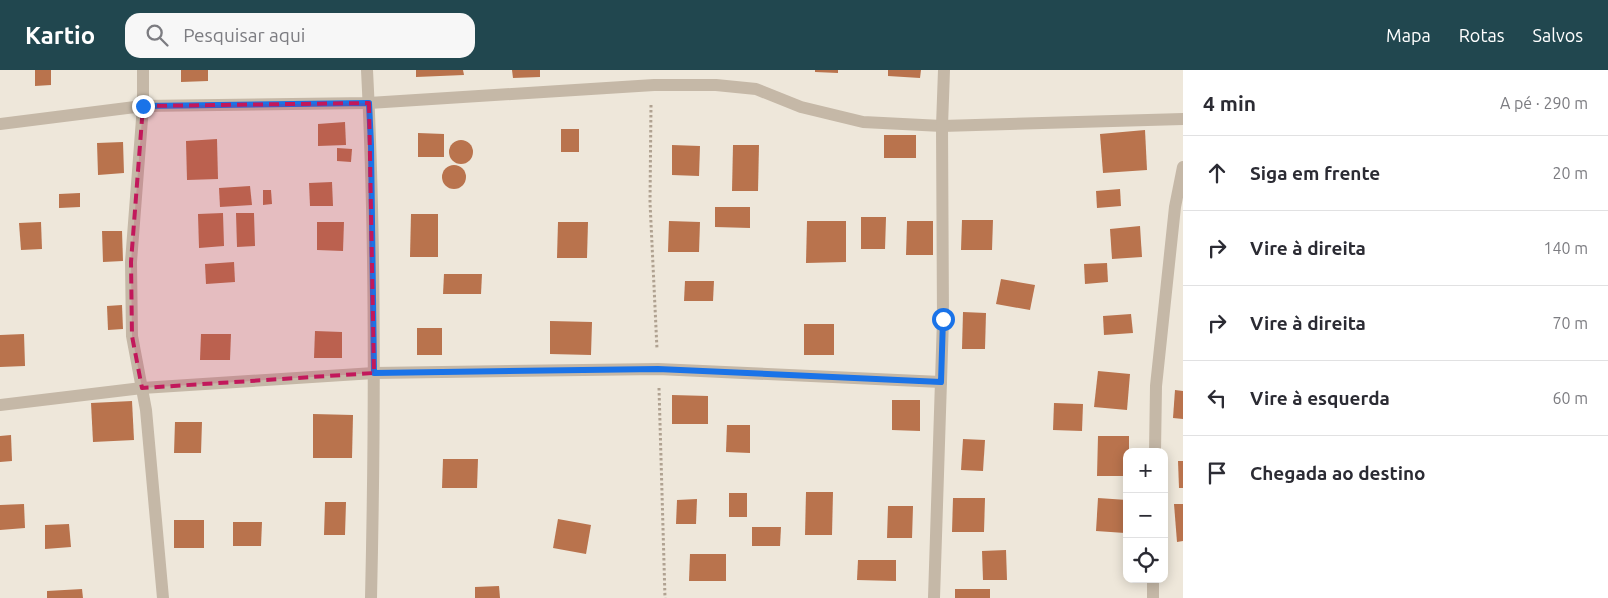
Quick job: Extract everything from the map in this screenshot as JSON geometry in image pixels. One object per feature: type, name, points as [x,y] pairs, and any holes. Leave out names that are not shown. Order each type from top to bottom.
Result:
[{"type":"street","points":[[143,70],[143,106],[134,201],[131,262],[132,336],[146,410],[163,598]]},
{"type":"street","points":[[368,70],[371,145],[374,373],[370,598]]},
{"type":"street","points":[[934,598],[943,319],[942,126],[944,70]]},
{"type":"street","points":[[0,124],[143,106],[369,103],[654,85],[716,85],[756,90],[801,107],[863,122],[942,126],[1183,119]]},
{"type":"street","points":[[1155,448],[1156,386],[1176,207],[1183,167]]},
{"type":"street","points":[[0,405],[142,388],[374,373],[658,369],[941,382]]},
{"type":"street","points":[[1153,583],[1153,598]]},
{"type":"path","points":[[654,85],[651,108],[650,202],[658,369],[665,598]]},
{"type":"highlighted area","points":[[369,103],[374,373],[142,388],[132,336],[131,262],[143,106]]},
{"type":"building","points":[[35,70],[51,70],[51,85],[35,86]]},
{"type":"building","points":[[181,70],[208,70],[208,81],[181,82]]},
{"type":"building","points":[[416,70],[463,70],[464,75],[416,77]]},
{"type":"building","points":[[512,70],[540,70],[540,77],[513,78]]},
{"type":"building","points":[[815,70],[838,70],[838,73],[815,72]]},
{"type":"building","points":[[888,70],[921,70],[920,78],[888,76]]},
{"type":"building","points":[[345,122],[346,145],[318,146],[318,124]]},
{"type":"building","points":[[561,129],[579,129],[579,152],[561,152]]},
{"type":"building","points":[[1145,130],[1147,170],[1103,173],[1100,134]]},
{"type":"building","points":[[418,133],[444,134],[444,157],[418,157]]},
{"type":"building","points":[[884,135],[916,135],[916,158],[884,158]]},
{"type":"building","points":[[217,139],[218,179],[187,180],[186,141]]},
{"type":"building","points":[[456,140],[466,140],[473,147],[473,157],[466,164],[456,164],[449,157],[449,147]]},
{"type":"building","points":[[123,142],[124,173],[98,175],[97,143]]},
{"type":"building","points":[[672,145],[700,146],[699,176],[672,175]]},
{"type":"building","points":[[733,145],[759,145],[758,191],[732,191]]},
{"type":"building","points":[[337,148],[352,149],[351,162],[337,161]]},
{"type":"building","points":[[454,165],[459,166],[465,172],[465,182],[459,188],[454,189],[449,188],[443,182],[442,177],[443,172],[449,166]]},
{"type":"building","points":[[332,182],[333,206],[310,206],[309,183]]},
{"type":"building","points":[[250,186],[252,205],[220,207],[219,188]]},
{"type":"building","points":[[1120,189],[1121,206],[1097,208],[1096,191]]},
{"type":"building","points":[[263,190],[271,190],[272,204],[263,205]]},
{"type":"building","points":[[80,193],[80,207],[59,208],[59,194]]},
{"type":"building","points":[[715,207],[750,207],[750,228],[715,227]]},
{"type":"building","points":[[223,213],[224,246],[199,248],[198,214]]},
{"type":"building","points":[[236,213],[254,213],[255,246],[237,247]]},
{"type":"building","points":[[411,214],[438,214],[438,257],[410,257]]},
{"type":"building","points":[[861,217],[886,217],[885,249],[861,249]]},
{"type":"building","points":[[962,220],[993,220],[992,250],[961,250]]},
{"type":"building","points":[[669,221],[700,222],[699,252],[668,252]]},
{"type":"building","points":[[807,221],[846,221],[846,262],[806,263]]},
{"type":"building","points":[[907,221],[933,221],[933,255],[906,255]]},
{"type":"building","points":[[41,222],[42,249],[21,250],[19,223]]},
{"type":"building","points":[[317,222],[344,222],[343,251],[317,250]]},
{"type":"building","points":[[558,222],[588,222],[587,258],[557,258]]},
{"type":"building","points":[[1140,226],[1142,257],[1112,259],[1110,229]]},
{"type":"building","points":[[102,231],[122,231],[123,261],[103,262]]},
{"type":"building","points":[[234,262],[235,282],[206,284],[205,264]]},
{"type":"building","points":[[1107,263],[1108,282],[1085,284],[1084,264]]},
{"type":"building","points":[[444,274],[482,274],[481,294],[443,294]]},
{"type":"building","points":[[1001,279],[1035,285],[1030,310],[996,304]]},
{"type":"building","points":[[685,281],[714,281],[713,301],[684,301]]},
{"type":"building","points":[[122,305],[123,329],[108,330],[107,306]]},
{"type":"building","points":[[963,312],[986,313],[985,349],[962,349]]},
{"type":"building","points":[[1131,314],[1133,333],[1104,335],[1103,316]]},
{"type":"building","points":[[550,321],[592,322],[591,355],[550,354]]},
{"type":"building","points":[[804,324],[834,324],[834,355],[804,355]]},
{"type":"building","points":[[417,328],[442,328],[442,355],[417,355]]},
{"type":"building","points":[[315,331],[342,332],[342,358],[314,358]]},
{"type":"building","points":[[24,334],[25,366],[0,367],[0,335]]},
{"type":"building","points":[[201,334],[231,334],[230,360],[200,360]]},
{"type":"building","points":[[1098,371],[1130,374],[1127,410],[1094,407]]},
{"type":"building","points":[[1175,390],[1183,391],[1183,419],[1173,418]]},
{"type":"building","points":[[672,395],[708,396],[708,424],[672,424]]},
{"type":"building","points":[[892,400],[920,400],[920,431],[892,430]]},
{"type":"building","points":[[132,401],[134,440],[93,442],[91,403]]},
{"type":"building","points":[[1054,403],[1083,404],[1082,431],[1053,430]]},
{"type":"building","points":[[313,414],[353,415],[352,458],[313,458]]},
{"type":"building","points":[[175,422],[202,422],[201,453],[174,453]]},
{"type":"building","points":[[727,425],[750,425],[750,453],[726,452]]},
{"type":"building","points":[[11,435],[12,461],[0,462],[0,436]]},
{"type":"building","points":[[1098,436],[1129,436],[1129,448],[1123,448],[1123,476],[1097,476]]},
{"type":"building","points":[[963,439],[985,440],[983,471],[961,470]]},
{"type":"building","points":[[443,459],[478,459],[477,488],[442,488]]},
{"type":"building","points":[[1178,461],[1183,461],[1183,488],[1179,488]]},
{"type":"building","points":[[806,492],[833,492],[832,535],[805,535]]},
{"type":"building","points":[[729,493],[747,493],[747,517],[729,517]]},
{"type":"building","points":[[953,498],[985,498],[984,532],[952,532]]},
{"type":"building","points":[[1098,498],[1123,500],[1123,533],[1096,531]]},
{"type":"building","points":[[697,499],[696,524],[676,524],[677,500]]},
{"type":"building","points":[[325,502],[346,502],[345,535],[324,535]]},
{"type":"building","points":[[24,504],[25,528],[0,530],[0,505]]},
{"type":"building","points":[[1174,504],[1183,504],[1183,541],[1177,542]]},
{"type":"building","points":[[888,506],[913,506],[912,538],[887,538]]},
{"type":"building","points":[[558,519],[591,525],[586,554],[553,548]]},
{"type":"building","points":[[174,520],[204,520],[204,548],[174,548]]},
{"type":"building","points":[[233,522],[262,522],[261,546],[233,546]]},
{"type":"building","points":[[69,524],[71,547],[45,549],[45,525]]},
{"type":"building","points":[[752,527],[781,527],[780,546],[752,546]]},
{"type":"building","points":[[1006,550],[1007,580],[983,580],[982,551]]},
{"type":"building","points":[[690,554],[726,554],[726,581],[689,581]]},
{"type":"building","points":[[858,560],[896,560],[896,581],[857,580]]},
{"type":"building","points":[[499,586],[500,598],[475,598],[475,587]]},
{"type":"building","points":[[82,589],[83,598],[47,598],[47,591]]},
{"type":"building","points":[[955,589],[990,589],[990,598],[955,598]]},
{"type":"route","points":[[143,106],[369,103],[374,373],[658,369],[941,382],[943,319]]}]
